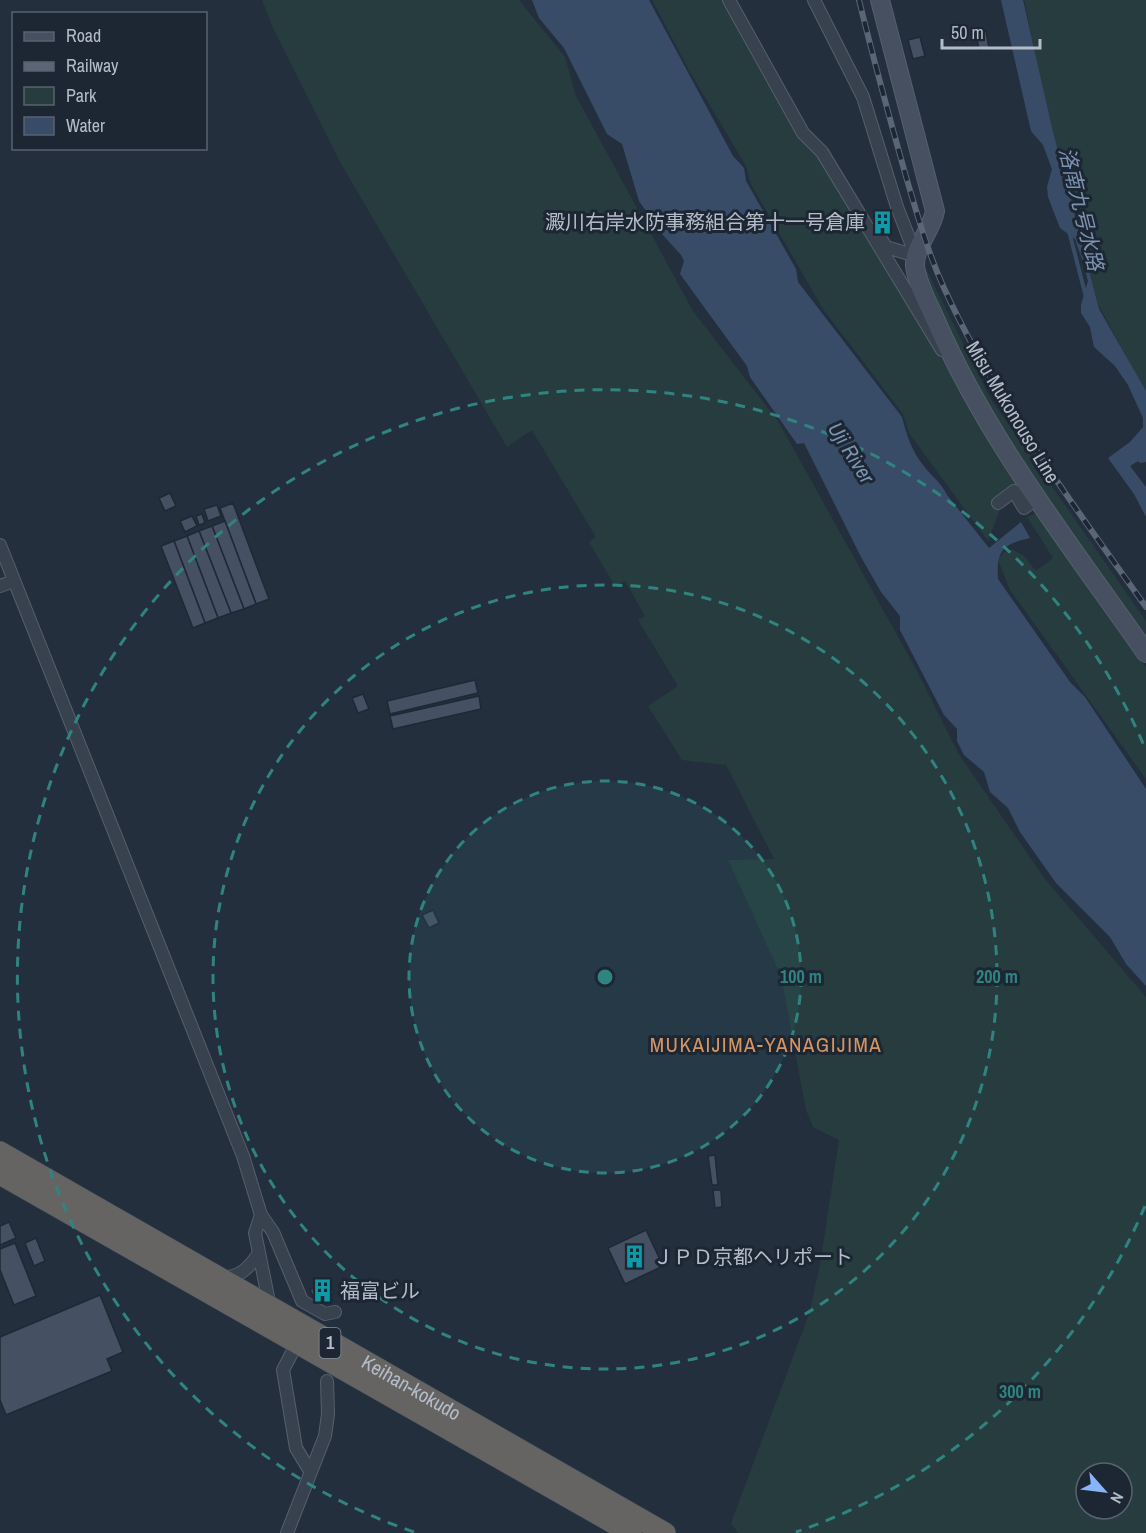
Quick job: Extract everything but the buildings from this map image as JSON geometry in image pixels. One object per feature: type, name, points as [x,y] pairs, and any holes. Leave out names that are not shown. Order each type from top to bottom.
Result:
[{"type":"highway","name":"Keihan-kokudo","points":[[0,1152],[270,1309],[664,1532]]},
{"type":"highway","name":"Keihan-kokudo","points":[[0,1174],[631,1533]]},
{"type":"main road","points":[[880,0],[935,211],[934,222],[916,256]]},
{"type":"main road","name":"Misu Mukonouso Line","points":[[916,256],[915,267],[926,297],[964,381],[1042,504],[1146,653]]},
{"type":"street","points":[[729,0],[803,133],[822,152],[1032,502],[1024,508],[1014,491],[999,503]]},
{"type":"street","points":[[735,0],[770,64],[886,247],[916,256]]},
{"type":"street","points":[[814,0],[863,97],[897,207],[916,256]]},
{"type":"street","points":[[886,258],[916,256]]},
{"type":"street","points":[[0,546],[243,1156],[261,1215],[273,1232],[302,1301],[325,1314],[335,1312]]},
{"type":"street","points":[[0,586],[14,581]]},
{"type":"street","points":[[261,1215],[255,1233],[257,1256],[270,1309]]},
{"type":"street","points":[[218,1278],[236,1277],[248,1269],[257,1256]]},
{"type":"street","points":[[297,1343],[283,1370],[296,1448],[310,1471]]},
{"type":"street","points":[[287,1533],[325,1436],[328,1414],[327,1381]]},
{"type":"green space","points":[[262,0],[519,0],[565,57],[576,96],[693,311],[778,421],[917,671],[958,753],[1045,879],[1146,997],[1146,1533],[738,1533],[731,1523],[809,1314],[820,1265],[839,1140],[813,1127],[806,1110],[781,976],[728,860],[774,859],[726,765],[682,760],[648,706],[678,686],[638,620],[645,616],[625,581],[615,586],[589,542],[596,537],[532,430],[507,447],[340,162],[273,28]]},
{"type":"green space","points":[[652,0],[729,0],[757,51],[822,152],[1032,502],[1014,491],[999,503],[1000,510],[988,541],[909,433],[903,414],[823,309],[751,184],[746,166],[690,72]]},
{"type":"green space","points":[[1024,0],[1146,0],[1146,393],[1098,304],[1049,122]]},
{"type":"green space","points":[[926,269],[990,398],[1146,621],[1146,641],[1035,481],[963,370],[923,270]]},
{"type":"green space","points":[[1041,511],[1146,667],[1146,779],[1010,590],[998,560],[1004,552],[1012,549],[1024,556],[1036,571],[1053,558],[1027,517]]},
{"type":"water","name":"Uji River","points":[[532,0],[649,0],[733,156],[744,168],[746,181],[796,269],[798,282],[902,417],[919,460],[942,486],[989,548],[1021,522],[1030,538],[1014,543],[1003,550],[1000,554],[998,579],[1070,682],[1085,697],[1146,789],[1146,986],[1126,964],[1110,937],[1056,883],[1020,832],[1008,808],[990,792],[984,772],[964,755],[957,741],[957,729],[944,715],[900,630],[900,616],[881,592],[861,557],[804,443],[797,444],[750,377],[747,366],[680,274],[684,261],[639,201],[622,144],[607,134],[564,48],[539,18]]},
{"type":"water","points":[[1001,0],[1023,0],[1052,128],[1099,309],[1146,391],[1146,462],[1138,461],[1130,466],[1146,487],[1146,517],[1134,494],[1108,458],[1130,442],[1143,427],[1143,418],[1128,385],[1115,366],[1094,347],[1090,327],[1081,313],[1088,281],[1075,239],[1060,228],[1048,197],[1047,187],[1052,169],[1043,145],[1031,131]]},
{"type":"waterway","name":"洛南九号水路","points":[[1069,231],[1086,297]]},
{"type":"railway","points":[[859,0],[907,180],[928,248],[944,288],[965,331],[1012,413],[1146,607]]},
{"type":"place","name":"澱川右岸水防事務組合第十一号倉庫","points":[[883,222]]},
{"type":"place","name":"ＪＰＤ京都ヘリポート","points":[[635,1257]]},
{"type":"place","name":"福富ビル","points":[[322,1291]]},
{"type":"district","name":"MUKAIJIMA-YANAGIJIMA","points":[[766,1045]]}]
